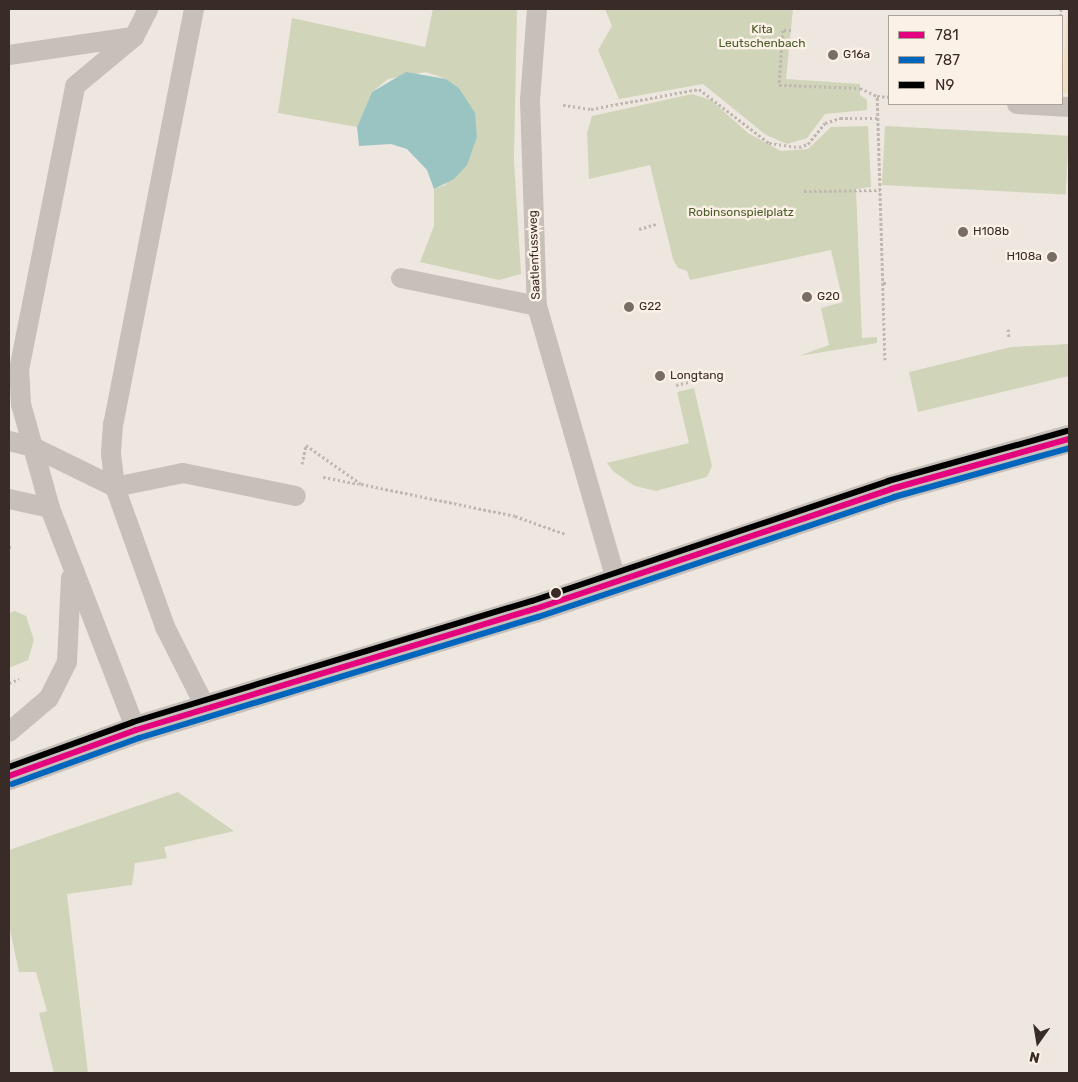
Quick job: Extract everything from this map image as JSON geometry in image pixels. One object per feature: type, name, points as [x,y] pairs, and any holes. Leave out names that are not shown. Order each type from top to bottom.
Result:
[{"type":"street","points":[[9,776],[136,730],[338,672],[891,488],[1069,439]]},
{"type":"lane","points":[[194,9],[113,424],[115,487],[165,627],[207,710]]},
{"type":"lane","name":"Saatlenfussweg","points":[[537,9],[530,100],[537,306],[616,580]]},
{"type":"lane","points":[[9,55],[139,19]]},
{"type":"lane","points":[[136,730],[71,571],[50,508],[21,404],[21,344],[75,86],[139,19]]},
{"type":"lane","points":[[1034,105],[1069,107]]},
{"type":"lane","points":[[401,278],[537,306]]},
{"type":"lane","points":[[9,442],[33,447],[115,487],[183,473],[296,496]]},
{"type":"lane","points":[[9,499],[50,508]]},
{"type":"lane","points":[[9,732],[49,698],[67,662],[71,571]]},
{"type":"path","points":[[791,30],[783,30],[779,85],[860,88],[877,96],[888,97]]},
{"type":"path","points":[[530,100],[591,109],[699,89],[769,143],[799,148],[808,144],[825,123],[840,118],[878,118]]},
{"type":"path","points":[[877,96],[885,360]]},
{"type":"path","points":[[804,191],[880,190]]},
{"type":"path","points":[[639,229],[656,224]]},
{"type":"path","points":[[883,283],[888,283]]},
{"type":"path","points":[[1008,329],[1009,338]]},
{"type":"path","points":[[676,385],[700,379]]},
{"type":"path","points":[[296,496],[306,445],[361,484]]},
{"type":"path","points":[[330,478],[515,516],[565,534]]},
{"type":"path","points":[[9,683],[20,678]]},
{"type":"green space","points":[[433,9],[517,9],[514,160],[521,274],[499,280],[420,262],[434,226],[434,189],[445,185],[477,137],[474,113],[459,88],[446,79],[426,72],[388,79],[372,92],[357,127],[278,113],[292,18],[425,47]]},
{"type":"green space","name":"Kita Leutschenbach","points":[[605,9],[793,9],[786,79],[860,84],[860,95],[867,100],[867,110],[825,114],[807,138],[787,144],[766,135],[703,84],[619,99],[598,50],[612,26]]},
{"type":"green space","name":"Robinsonspielplatz","points":[[692,94],[711,100],[748,133],[781,151],[808,149],[831,127],[868,126],[871,187],[856,189],[862,338],[877,337],[877,343],[799,356],[829,345],[821,308],[843,302],[831,250],[690,280],[687,271],[678,268],[673,259],[650,165],[589,179],[587,133],[592,116]]},
{"type":"green space","points":[[885,126],[1069,136],[1066,195],[882,185]]},
{"type":"green space","points":[[1069,344],[1069,376],[918,412],[909,372],[1011,347]]},
{"type":"green space","points":[[694,388],[712,466],[707,477],[656,491],[635,486],[614,472],[607,463],[689,443],[677,392]]},
{"type":"green space","points":[[15,611],[26,616],[34,640],[28,660],[9,668],[9,613]]},
{"type":"green space","points":[[178,792],[234,831],[164,847],[167,858],[135,863],[132,885],[67,894],[88,1073],[54,1073],[39,1013],[47,1011],[36,972],[19,972],[9,925],[9,850]]},
{"type":"sand","points":[[1067,9],[1069,9],[1069,94],[1063,93]]},
{"type":"water","points":[[406,72],[446,79],[459,88],[475,113],[477,137],[467,165],[454,179],[434,189],[427,170],[407,149],[391,144],[359,146],[357,127],[372,92]]},
{"type":"transit line","name":"N9","points":[[9,767],[133,722],[532,601],[888,481],[1067,431]]},
{"type":"transit line","name":"781","points":[[9,776],[136,730],[535,609],[891,489],[1069,439]]},
{"type":"transit line","name":"787","points":[[12,784],[139,738],[538,617],[894,497],[1069,448]]},
{"type":"place","name":"G16a","points":[[833,55]]},
{"type":"place","name":"H108b","points":[[963,232]]},
{"type":"place","name":"H108a","points":[[1052,257]]},
{"type":"place","name":"G20","points":[[807,297]]},
{"type":"place","name":"G22","points":[[629,307]]},
{"type":"place","name":"Longtang","points":[[660,376]]}]
